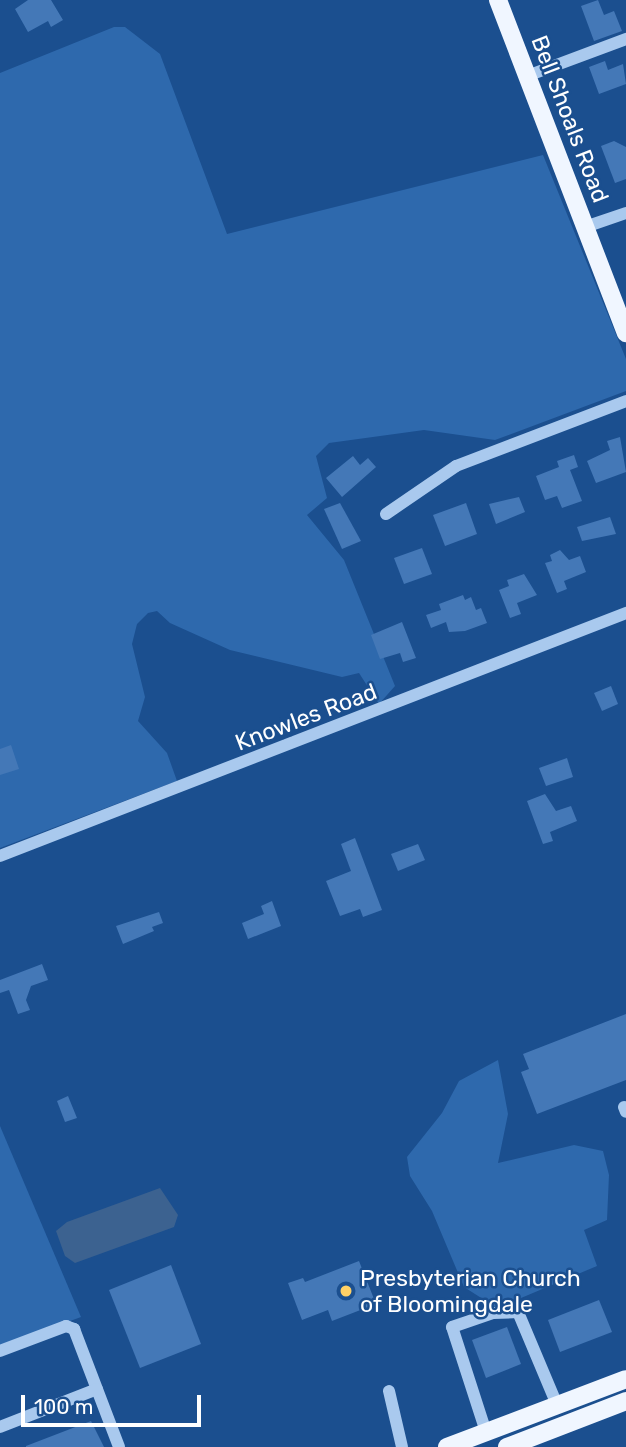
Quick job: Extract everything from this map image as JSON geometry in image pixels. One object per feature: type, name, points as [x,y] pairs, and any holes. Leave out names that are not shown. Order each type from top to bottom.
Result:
[{"type":"main road","name":"Bell Shoals Road","points":[[498,0],[626,333]]},
{"type":"main road","points":[[447,1447],[626,1379]]},
{"type":"main road","points":[[507,1447],[626,1401]]},
{"type":"street","points":[[527,76],[626,39]]},
{"type":"street","points":[[585,227],[626,213]]},
{"type":"street","points":[[386,514],[456,466],[626,401]]},
{"type":"street","name":"Knowles Road","points":[[0,856],[626,613]]},
{"type":"street","points":[[507,1447],[493,1429],[452,1328],[493,1312],[518,1312],[557,1405]]},
{"type":"street","points":[[0,1351],[66,1326],[74,1329],[119,1447]]},
{"type":"street","points":[[0,1427],[97,1389]]},
{"type":"street","points":[[389,1391],[402,1447]]},
{"type":"shaded area","points":[[114,27],[125,27],[160,54],[227,234],[543,155],[626,359],[626,391],[495,440],[424,430],[329,443],[316,456],[327,498],[307,515],[344,560],[395,686],[379,704],[359,673],[342,677],[230,650],[170,623],[157,611],[148,613],[137,624],[132,644],[145,697],[138,721],[167,753],[177,781],[0,848],[0,73]]},
{"type":"shaded area","points":[[498,1060],[508,1114],[498,1163],[574,1145],[603,1151],[609,1175],[607,1220],[584,1230],[597,1266],[497,1308],[464,1287],[432,1211],[410,1176],[407,1157],[442,1113],[459,1081]]},
{"type":"shaded area","points":[[0,1126],[81,1317],[0,1347]]},
{"type":"shaded area","points":[[160,1188],[178,1215],[174,1227],[75,1263],[65,1256],[56,1231],[67,1222]]},
{"type":"building","points":[[28,0],[51,0],[63,20],[51,27],[48,21],[28,32],[15,9]]},
{"type":"building","points":[[598,0],[604,15],[614,11],[622,31],[594,41],[581,6]]},
{"type":"building","points":[[605,61],[608,70],[623,64],[626,84],[599,94],[589,67]]},
{"type":"building","points":[[614,141],[626,147],[626,179],[615,183],[601,146]]},
{"type":"building","points":[[620,437],[626,472],[596,483],[587,461],[610,450],[607,441]]},
{"type":"building","points":[[574,455],[578,467],[570,470],[582,501],[562,508],[557,496],[545,500],[536,476],[559,467],[557,461]]},
{"type":"building","points":[[353,456],[360,465],[368,458],[376,467],[342,497],[326,478]]},
{"type":"building","points":[[519,497],[525,512],[496,524],[489,504]]},
{"type":"building","points":[[340,503],[361,541],[342,549],[324,509]]},
{"type":"building","points":[[466,503],[477,534],[445,546],[433,515]]},
{"type":"building","points":[[610,517],[616,534],[582,541],[577,527]]},
{"type":"building","points":[[422,548],[432,574],[404,584],[394,558]]},
{"type":"building","points":[[560,550],[569,560],[580,556],[586,572],[564,581],[567,589],[557,593],[545,563],[552,561],[550,555]]},
{"type":"building","points":[[524,574],[537,595],[517,603],[521,614],[510,618],[499,590],[509,586],[507,580]]},
{"type":"building","points":[[463,595],[465,600],[471,597],[476,610],[481,608],[487,623],[465,631],[449,632],[446,622],[431,628],[426,615],[441,610],[439,604]]},
{"type":"building","points":[[402,622],[416,658],[403,662],[400,653],[380,659],[371,635]]},
{"type":"building","points":[[611,686],[618,704],[602,711],[594,693]]},
{"type":"building","points":[[11,745],[19,769],[0,775],[0,749]]},
{"type":"building","points":[[567,758],[573,777],[546,786],[539,768]]},
{"type":"building","points":[[545,794],[556,811],[571,806],[577,821],[550,832],[553,841],[543,844],[527,801]]},
{"type":"building","points":[[355,838],[382,910],[363,917],[360,909],[340,916],[326,881],[351,871],[341,844]]},
{"type":"building","points":[[418,844],[425,860],[398,871],[391,854]]},
{"type":"building","points":[[272,901],[281,926],[248,939],[242,923],[264,914],[261,906]]},
{"type":"building","points":[[159,912],[163,923],[152,927],[154,931],[123,944],[116,926]]},
{"type":"building","points":[[42,964],[48,980],[31,986],[26,1000],[30,1010],[18,1014],[9,990],[0,993],[0,980]]},
{"type":"building","points":[[626,1014],[626,1080],[537,1114],[521,1072],[529,1069],[523,1054]]},
{"type":"building","points":[[68,1096],[77,1118],[65,1122],[57,1101]]},
{"type":"building","name":"Presbyterian Church of Bloomingdale","points":[[359,1261],[376,1304],[332,1321],[328,1310],[302,1320],[288,1283],[303,1278],[305,1282]]},
{"type":"building","points":[[171,1265],[201,1344],[140,1368],[109,1290]]},
{"type":"building","points":[[599,1300],[612,1332],[560,1352],[548,1320]]},
{"type":"building","points":[[507,1327],[521,1364],[486,1378],[472,1340]]},
{"type":"building","points":[[91,1421],[104,1447],[26,1447],[26,1446]]},
{"type":"place","name":"Presbyterian Church of Bloomingdale","points":[[346,1291]]}]
